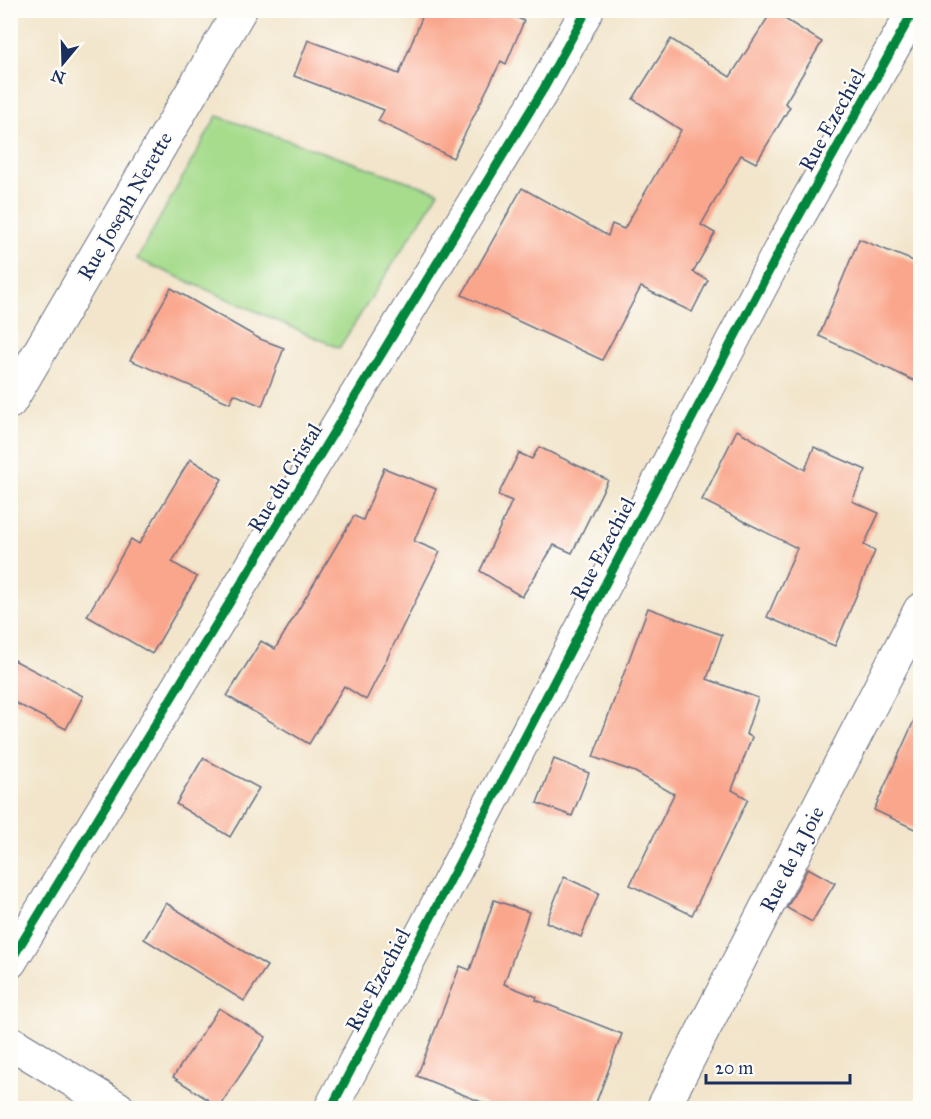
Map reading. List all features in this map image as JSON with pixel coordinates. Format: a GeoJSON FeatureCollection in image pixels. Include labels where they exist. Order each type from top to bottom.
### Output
{"type":"FeatureCollection","features":[{"type":"Feature","properties":{"kind":"street","name":"Rue Joseph Nerette"},"geometry":{"type":"LineString","coordinates":[[10,402],[240,10]]}},
{"type":"Feature","properties":{"kind":"street","name":"Rue du Cristal"},"geometry":{"type":"LineString","coordinates":[[10,962],[544,88],[587,10]]}},
{"type":"Feature","properties":{"kind":"street","name":"Rue Ezechiel"},"geometry":{"type":"LineString","coordinates":[[331,1108],[781,248],[914,10]]}},
{"type":"Feature","properties":{"kind":"street","name":"Rue de la Joie"},"geometry":{"type":"LineString","coordinates":[[663,1108],[921,610]]}},
{"type":"Feature","properties":{"kind":"street"},"geometry":{"type":"LineString","coordinates":[[10,1042],[118,1108]]}},
{"type":"Feature","properties":{"kind":"green space"},"geometry":{"type":"Polygon","coordinates":[[[217,116],[439,192],[339,348],[137,259],[217,116]]]}},
{"type":"Feature","properties":{"kind":"building"},"geometry":{"type":"Polygon","coordinates":[[[425,10],[500,10],[524,21],[506,64],[501,61],[453,158],[378,121],[384,110],[294,76],[308,40],[399,74],[425,10]]]}},
{"type":"Feature","properties":{"kind":"building"},"geometry":{"type":"Polygon","coordinates":[[[772,11],[822,42],[785,103],[790,107],[756,163],[741,155],[701,225],[715,233],[693,272],[708,280],[692,312],[641,287],[602,360],[462,295],[522,188],[608,236],[612,224],[624,229],[681,130],[633,99],[671,39],[730,77],[772,11]]]}},
{"type":"Feature","properties":{"kind":"building"},"geometry":{"type":"Polygon","coordinates":[[[859,239],[921,264],[921,384],[819,336],[859,239]]]}},
{"type":"Feature","properties":{"kind":"building"},"geometry":{"type":"Polygon","coordinates":[[[171,288],[260,339],[284,348],[262,406],[234,394],[230,403],[130,360],[171,288]]]}},
{"type":"Feature","properties":{"kind":"building"},"geometry":{"type":"Polygon","coordinates":[[[737,430],[805,470],[814,447],[866,470],[852,501],[879,513],[864,545],[875,551],[835,646],[767,617],[797,548],[702,500],[737,430]]]}},
{"type":"Feature","properties":{"kind":"building"},"geometry":{"type":"Polygon","coordinates":[[[539,447],[608,480],[572,553],[554,545],[522,597],[480,571],[512,501],[498,495],[519,453],[532,459],[539,447]]]}},
{"type":"Feature","properties":{"kind":"building"},"geometry":{"type":"Polygon","coordinates":[[[190,459],[222,479],[172,562],[197,577],[152,654],[87,616],[131,539],[139,544],[190,459]]]}},
{"type":"Feature","properties":{"kind":"building"},"geometry":{"type":"Polygon","coordinates":[[[384,468],[436,489],[414,541],[440,552],[366,700],[344,686],[309,744],[227,696],[261,641],[275,649],[354,516],[363,520],[384,468]]]}},
{"type":"Feature","properties":{"kind":"building"},"geometry":{"type":"Polygon","coordinates":[[[648,608],[722,635],[707,679],[758,698],[746,734],[752,737],[732,790],[748,799],[692,915],[630,885],[674,794],[635,772],[593,757],[648,608]]]}},
{"type":"Feature","properties":{"kind":"building"},"geometry":{"type":"Polygon","coordinates":[[[10,658],[83,696],[66,729],[10,700],[10,658]]]}},
{"type":"Feature","properties":{"kind":"building"},"geometry":{"type":"Polygon","coordinates":[[[921,705],[921,832],[874,810],[921,705]]]}},
{"type":"Feature","properties":{"kind":"building"},"geometry":{"type":"Polygon","coordinates":[[[203,758],[259,788],[230,837],[176,804],[203,758]]]}},
{"type":"Feature","properties":{"kind":"building"},"geometry":{"type":"Polygon","coordinates":[[[554,759],[589,773],[572,816],[537,803],[554,759]]]}},
{"type":"Feature","properties":{"kind":"building"},"geometry":{"type":"Polygon","coordinates":[[[808,868],[835,883],[812,922],[787,908],[808,868]]]}},
{"type":"Feature","properties":{"kind":"building"},"geometry":{"type":"Polygon","coordinates":[[[564,877],[599,893],[581,937],[546,922],[564,877]]]}},
{"type":"Feature","properties":{"kind":"building"},"geometry":{"type":"Polygon","coordinates":[[[494,900],[529,912],[504,984],[537,997],[536,1000],[622,1034],[594,1108],[496,1108],[417,1076],[460,966],[470,970],[494,900]]]}},
{"type":"Feature","properties":{"kind":"building"},"geometry":{"type":"Polygon","coordinates":[[[166,903],[267,966],[244,1001],[144,939],[166,903]]]}},
{"type":"Feature","properties":{"kind":"building"},"geometry":{"type":"Polygon","coordinates":[[[219,1008],[266,1037],[219,1107],[173,1077],[219,1008]]]}},
{"type":"Feature","properties":{"kind":"cycle path"},"geometry":{"type":"LineString","coordinates":[[10,962],[544,88],[587,10]]}},
{"type":"Feature","properties":{"kind":"cycle path"},"geometry":{"type":"LineString","coordinates":[[331,1108],[781,248],[914,10]]}}]}
